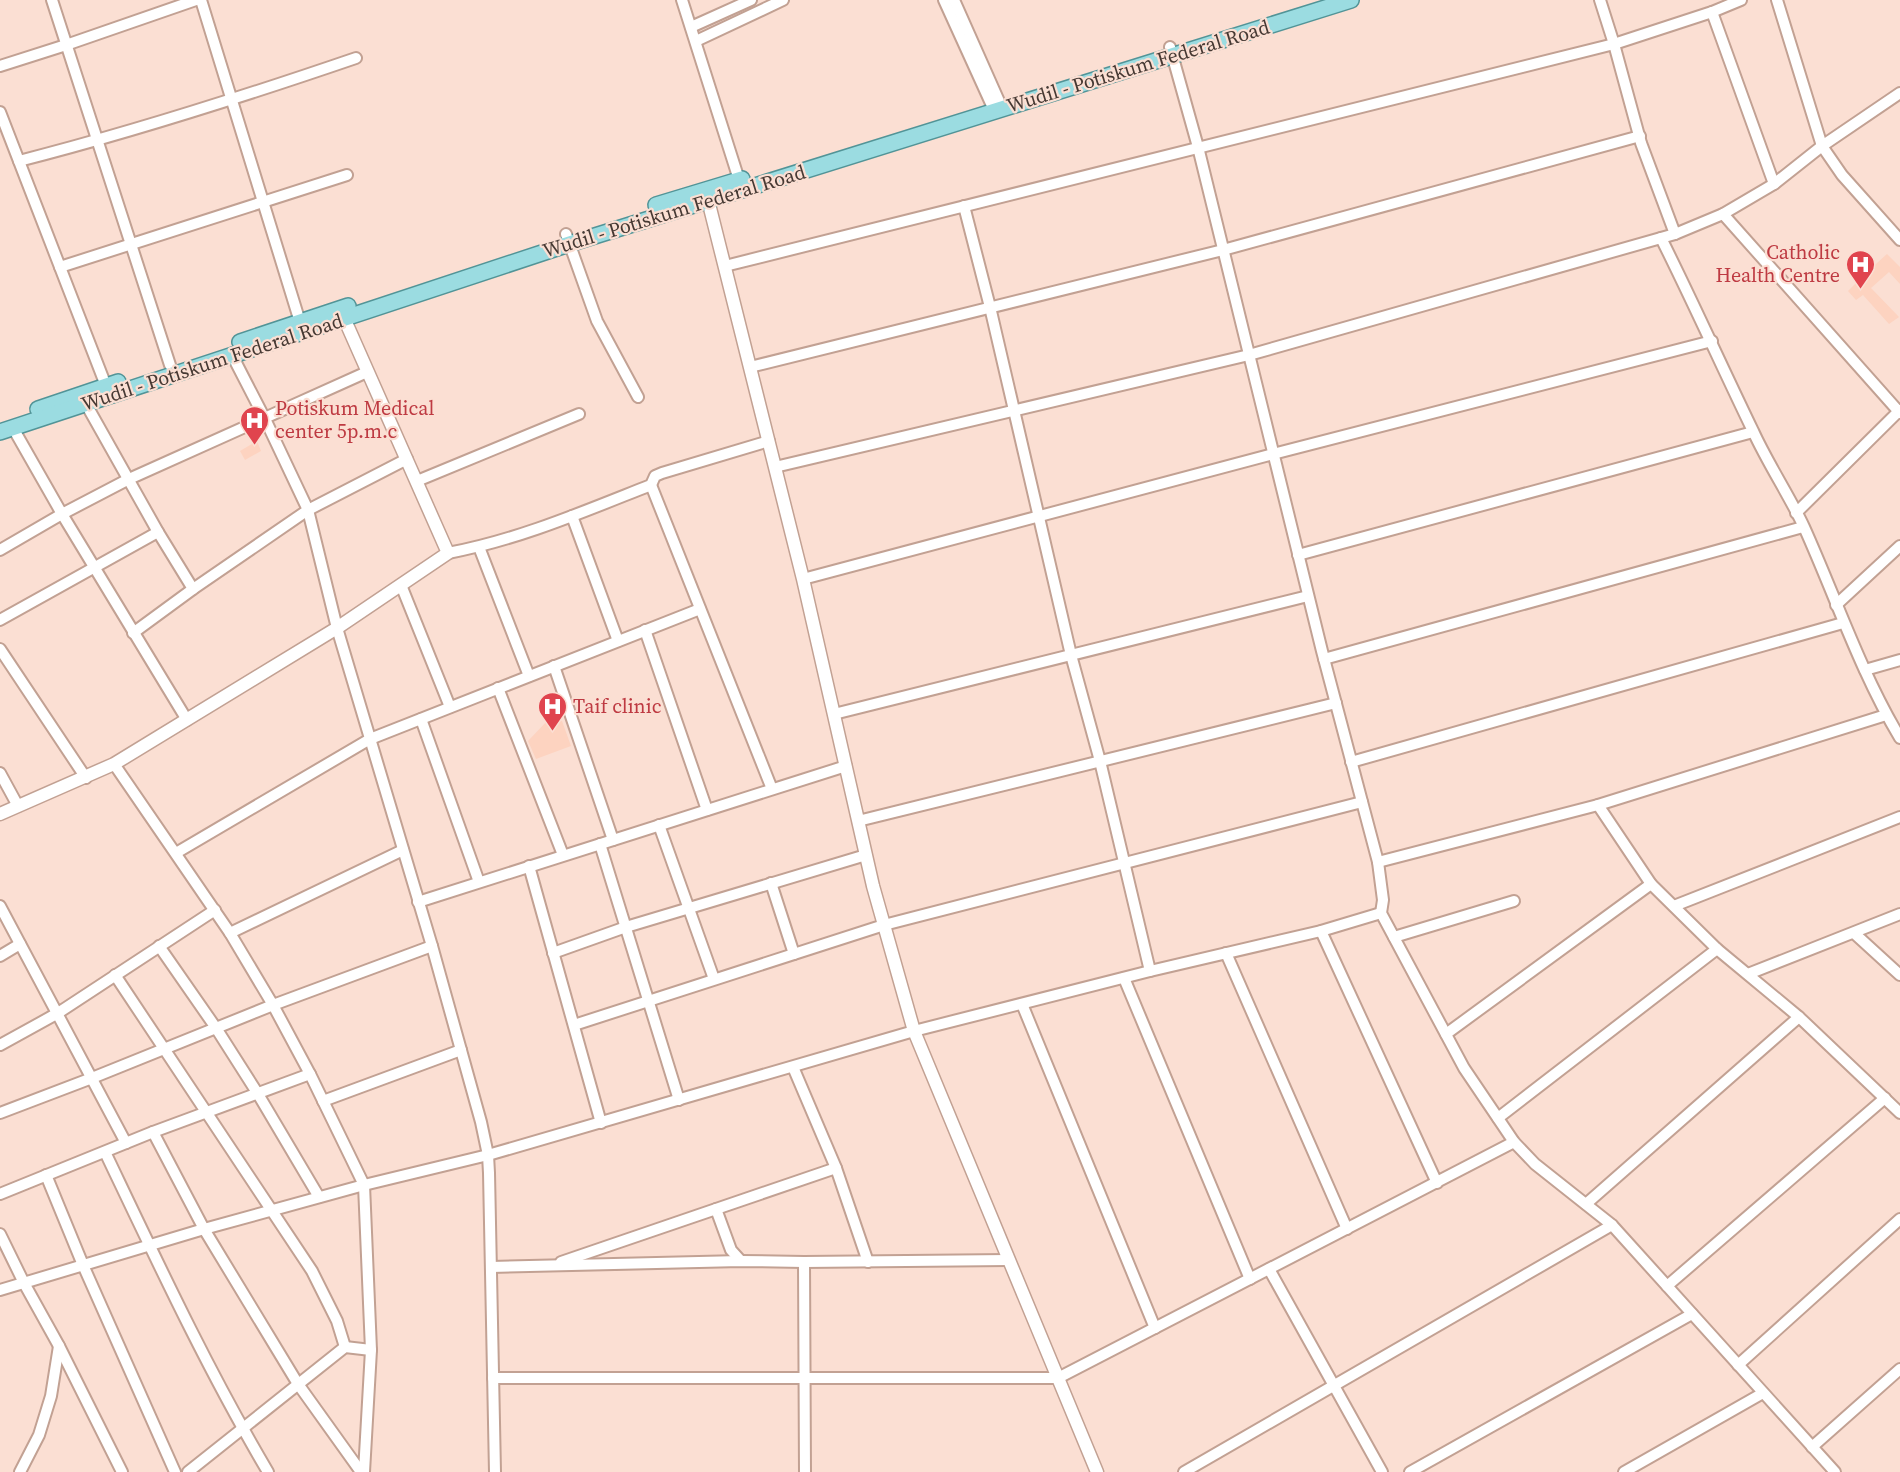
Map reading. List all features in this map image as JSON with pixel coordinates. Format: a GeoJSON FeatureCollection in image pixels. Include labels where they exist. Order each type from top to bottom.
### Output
{"type":"FeatureCollection","features":[{"type":"Feature","properties":{"kind":"main road","name":"Wudil - Potiskum Federal Road"},"geometry":{"type":"LineString","coordinates":[[1172,51],[1318,0]]}},
{"type":"Feature","properties":{"kind":"main road","name":"Wudil - Potiskum Federal Road"},"geometry":{"type":"LineString","coordinates":[[4,427],[86,404],[108,391],[170,365],[300,322],[996,104],[1351,0]]}},
{"type":"Feature","properties":{"kind":"main road","name":"Wudil - Potiskum Federal Road"},"geometry":{"type":"LineString","coordinates":[[4,427],[108,391],[232,355],[344,318],[567,239],[708,200],[741,185]]}},
{"type":"Feature","properties":{"kind":"street"},"geometry":{"type":"LineString","coordinates":[[52,0],[170,365]]}},
{"type":"Feature","properties":{"kind":"street"},"geometry":{"type":"LineString","coordinates":[[0,66],[196,0]]}},
{"type":"Feature","properties":{"kind":"street"},"geometry":{"type":"LineString","coordinates":[[201,0],[300,322]]}},
{"type":"Feature","properties":{"kind":"street"},"geometry":{"type":"LineString","coordinates":[[682,0],[741,185]]}},
{"type":"Feature","properties":{"kind":"street"},"geometry":{"type":"LineString","coordinates":[[691,27],[751,0],[756,13]]}},
{"type":"Feature","properties":{"kind":"street"},"geometry":{"type":"LineString","coordinates":[[696,41],[783,0]]}},
{"type":"Feature","properties":{"kind":"street"},"geometry":{"type":"LineString","coordinates":[[944,0],[996,104]]}},
{"type":"Feature","properties":{"kind":"street"},"geometry":{"type":"LineString","coordinates":[[954,0],[996,104]]}},
{"type":"Feature","properties":{"kind":"street"},"geometry":{"type":"LineString","coordinates":[[1600,0],[1640,136],[1675,234]]}},
{"type":"Feature","properties":{"kind":"street"},"geometry":{"type":"LineString","coordinates":[[725,266],[1614,44],[1712,12],[1741,0]]}},
{"type":"Feature","properties":{"kind":"street"},"geometry":{"type":"LineString","coordinates":[[1777,0],[1822,146],[1842,175],[1900,240]]}},
{"type":"Feature","properties":{"kind":"street"},"geometry":{"type":"LineString","coordinates":[[1712,12],[1774,184]]}},
{"type":"Feature","properties":{"kind":"street"},"geometry":{"type":"LineString","coordinates":[[1172,51],[1324,659],[1378,862],[1383,900],[1382,913],[1464,1068],[1514,1142],[1535,1164],[1612,1225],[1834,1472]]}},
{"type":"Feature","properties":{"kind":"street"},"geometry":{"type":"LineString","coordinates":[[19,161],[97,141],[232,100],[356,58]]}},
{"type":"Feature","properties":{"kind":"street"},"geometry":{"type":"LineString","coordinates":[[775,467],[1249,355],[1675,234],[1722,214],[1774,184],[1822,146],[1900,93]]}},
{"type":"Feature","properties":{"kind":"street"},"geometry":{"type":"LineString","coordinates":[[0,112],[108,391]]}},
{"type":"Feature","properties":{"kind":"street"},"geometry":{"type":"LineString","coordinates":[[750,367],[1223,250],[1640,136]]}},
{"type":"Feature","properties":{"kind":"street"},"geometry":{"type":"LineString","coordinates":[[60,267],[347,175]]}},
{"type":"Feature","properties":{"kind":"street"},"geometry":{"type":"LineString","coordinates":[[708,200],[803,579],[866,855],[914,1031],[1097,1472]]}},
{"type":"Feature","properties":{"kind":"street"},"geometry":{"type":"LineString","coordinates":[[964,206],[990,307],[1071,655],[1100,761],[1150,971]]}},
{"type":"Feature","properties":{"kind":"street"},"geometry":{"type":"LineString","coordinates":[[1722,214],[1900,412],[1796,513]]}},
{"type":"Feature","properties":{"kind":"street"},"geometry":{"type":"LineString","coordinates":[[1661,238],[1712,341],[1753,432],[1803,526],[1886,715],[1900,738]]}},
{"type":"Feature","properties":{"kind":"street"},"geometry":{"type":"LineString","coordinates":[[567,239],[597,321],[638,397]]}},
{"type":"Feature","properties":{"kind":"street"},"geometry":{"type":"LineString","coordinates":[[344,318],[448,553]]}},
{"type":"Feature","properties":{"kind":"street"},"geometry":{"type":"LineString","coordinates":[[803,579],[1273,454],[1712,341]]}},
{"type":"Feature","properties":{"kind":"street"},"geometry":{"type":"LineString","coordinates":[[232,355],[308,510],[337,628],[432,946],[488,1155],[495,1472]]}},
{"type":"Feature","properties":{"kind":"street"},"geometry":{"type":"LineString","coordinates":[[0,550],[129,479],[367,372]]}},
{"type":"Feature","properties":{"kind":"street"},"geometry":{"type":"LineString","coordinates":[[86,404],[193,589]]}},
{"type":"Feature","properties":{"kind":"street"},"geometry":{"type":"LineString","coordinates":[[417,481],[579,414]]}},
{"type":"Feature","properties":{"kind":"street"},"geometry":{"type":"LineString","coordinates":[[4,427],[62,514],[187,720]]}},
{"type":"Feature","properties":{"kind":"street"},"geometry":{"type":"LineString","coordinates":[[1298,555],[1753,432]]}},
{"type":"Feature","properties":{"kind":"street"},"geometry":{"type":"LineString","coordinates":[[0,814],[114,764],[337,628],[448,553],[479,547],[572,516],[651,485],[655,476],[662,473],[769,441]]}},
{"type":"Feature","properties":{"kind":"street"},"geometry":{"type":"LineString","coordinates":[[133,633],[308,510],[408,459]]}},
{"type":"Feature","properties":{"kind":"street"},"geometry":{"type":"LineString","coordinates":[[651,485],[772,789]]}},
{"type":"Feature","properties":{"kind":"street"},"geometry":{"type":"LineString","coordinates":[[572,516],[618,641]]}},
{"type":"Feature","properties":{"kind":"street"},"geometry":{"type":"LineString","coordinates":[[1324,659],[1803,526]]}},
{"type":"Feature","properties":{"kind":"street"},"geometry":{"type":"LineString","coordinates":[[0,620],[158,532]]}},
{"type":"Feature","properties":{"kind":"street"},"geometry":{"type":"LineString","coordinates":[[1836,604],[1900,546]]}},
{"type":"Feature","properties":{"kind":"street"},"geometry":{"type":"LineString","coordinates":[[479,547],[529,676]]}},
{"type":"Feature","properties":{"kind":"street"},"geometry":{"type":"LineString","coordinates":[[401,585],[450,707]]}},
{"type":"Feature","properties":{"kind":"street"},"geometry":{"type":"LineString","coordinates":[[834,714],[1308,596]]}},
{"type":"Feature","properties":{"kind":"street"},"geometry":{"type":"LineString","coordinates":[[176,853],[370,739],[700,609]]}},
{"type":"Feature","properties":{"kind":"street"},"geometry":{"type":"LineString","coordinates":[[1351,762],[1844,623]]}},
{"type":"Feature","properties":{"kind":"street"},"geometry":{"type":"LineString","coordinates":[[645,630],[707,810]]}},
{"type":"Feature","properties":{"kind":"street"},"geometry":{"type":"LineString","coordinates":[[0,649],[86,778]]}},
{"type":"Feature","properties":{"kind":"street"},"geometry":{"type":"LineString","coordinates":[[1866,670],[1900,660]]}},
{"type":"Feature","properties":{"kind":"street"},"geometry":{"type":"LineString","coordinates":[[554,666],[613,840]]}},
{"type":"Feature","properties":{"kind":"street"},"geometry":{"type":"LineString","coordinates":[[498,688],[563,855]]}},
{"type":"Feature","properties":{"kind":"street"},"geometry":{"type":"LineString","coordinates":[[858,821],[1336,703]]}},
{"type":"Feature","properties":{"kind":"street"},"geometry":{"type":"LineString","coordinates":[[1378,862],[1598,805],[1886,715]]}},
{"type":"Feature","properties":{"kind":"street"},"geometry":{"type":"LineString","coordinates":[[421,719],[479,882]]}},
{"type":"Feature","properties":{"kind":"street"},"geometry":{"type":"LineString","coordinates":[[114,764],[215,910],[273,1005],[310,1074],[364,1185],[370,1350],[363,1472]]}},
{"type":"Feature","properties":{"kind":"street"},"geometry":{"type":"LineString","coordinates":[[418,902],[846,765]]}},
{"type":"Feature","properties":{"kind":"street"},"geometry":{"type":"LineString","coordinates":[[0,773],[18,806]]}},
{"type":"Feature","properties":{"kind":"street"},"geometry":{"type":"LineString","coordinates":[[574,1025],[884,925],[1362,802]]}},
{"type":"Feature","properties":{"kind":"street"},"geometry":{"type":"LineString","coordinates":[[1598,805],[1651,884],[1717,949],[1799,1017],[1900,1113]]}},
{"type":"Feature","properties":{"kind":"street"},"geometry":{"type":"LineString","coordinates":[[1674,906],[1900,817]]}},
{"type":"Feature","properties":{"kind":"street"},"geometry":{"type":"LineString","coordinates":[[659,825],[714,979]]}},
{"type":"Feature","properties":{"kind":"street"},"geometry":{"type":"LineString","coordinates":[[600,844],[679,1100]]}},
{"type":"Feature","properties":{"kind":"street"},"geometry":{"type":"LineString","coordinates":[[230,933],[403,850]]}},
{"type":"Feature","properties":{"kind":"street"},"geometry":{"type":"LineString","coordinates":[[553,953],[626,927],[866,855]]}},
{"type":"Feature","properties":{"kind":"street"},"geometry":{"type":"LineString","coordinates":[[529,866],[601,1123]]}},
{"type":"Feature","properties":{"kind":"street"},"geometry":{"type":"LineString","coordinates":[[771,884],[794,954]]}},
{"type":"Feature","properties":{"kind":"street"},"geometry":{"type":"LineString","coordinates":[[1446,1034],[1651,884]]}},
{"type":"Feature","properties":{"kind":"street"},"geometry":{"type":"LineString","coordinates":[[1394,937],[1514,901]]}},
{"type":"Feature","properties":{"kind":"street"},"geometry":{"type":"LineString","coordinates":[[0,906],[126,1143]]}},
{"type":"Feature","properties":{"kind":"street"},"geometry":{"type":"LineString","coordinates":[[0,1045],[58,1013],[215,910]]}},
{"type":"Feature","properties":{"kind":"street"},"geometry":{"type":"LineString","coordinates":[[0,1290],[319,1197],[488,1155],[601,1123],[914,1031],[1150,971],[1321,931],[1382,913]]}},
{"type":"Feature","properties":{"kind":"street"},"geometry":{"type":"LineString","coordinates":[[1748,974],[1900,914]]}},
{"type":"Feature","properties":{"kind":"street"},"geometry":{"type":"LineString","coordinates":[[1321,931],[1437,1183]]}},
{"type":"Feature","properties":{"kind":"street"},"geometry":{"type":"LineString","coordinates":[[1854,933],[1900,975]]}},
{"type":"Feature","properties":{"kind":"street"},"geometry":{"type":"LineString","coordinates":[[0,956],[20,944]]}},
{"type":"Feature","properties":{"kind":"street"},"geometry":{"type":"LineString","coordinates":[[159,946],[216,1028],[319,1197]]}},
{"type":"Feature","properties":{"kind":"street"},"geometry":{"type":"LineString","coordinates":[[0,1113],[273,1005],[432,946]]}},
{"type":"Feature","properties":{"kind":"street"},"geometry":{"type":"LineString","coordinates":[[1498,1118],[1717,949]]}},
{"type":"Feature","properties":{"kind":"street"},"geometry":{"type":"LineString","coordinates":[[1226,953],[1347,1229]]}},
{"type":"Feature","properties":{"kind":"street"},"geometry":{"type":"LineString","coordinates":[[115,975],[317,1281],[337,1321],[345,1347]]}},
{"type":"Feature","properties":{"kind":"street"},"geometry":{"type":"LineString","coordinates":[[1124,978],[1250,1279]]}},
{"type":"Feature","properties":{"kind":"street"},"geometry":{"type":"LineString","coordinates":[[1022,1004],[1155,1328]]}},
{"type":"Feature","properties":{"kind":"street"},"geometry":{"type":"LineString","coordinates":[[1586,1204],[1799,1017]]}},
{"type":"Feature","properties":{"kind":"street"},"geometry":{"type":"LineString","coordinates":[[323,1101],[461,1050]]}},
{"type":"Feature","properties":{"kind":"street"},"geometry":{"type":"LineString","coordinates":[[793,1067],[836,1168],[868,1262]]}},
{"type":"Feature","properties":{"kind":"street"},"geometry":{"type":"LineString","coordinates":[[0,1194],[153,1132],[310,1074]]}},
{"type":"Feature","properties":{"kind":"street"},"geometry":{"type":"LineString","coordinates":[[1667,1286],[1885,1098]]}},
{"type":"Feature","properties":{"kind":"street"},"geometry":{"type":"LineString","coordinates":[[153,1132],[204,1229],[297,1384],[363,1472]]}},
{"type":"Feature","properties":{"kind":"street"},"geometry":{"type":"LineString","coordinates":[[493,1378],[1058,1378],[1514,1142]]}},
{"type":"Feature","properties":{"kind":"street"},"geometry":{"type":"LineString","coordinates":[[105,1152],[149,1245],[242,1428],[268,1472]]}},
{"type":"Feature","properties":{"kind":"street"},"geometry":{"type":"LineString","coordinates":[[549,1266],[836,1168]]}},
{"type":"Feature","properties":{"kind":"street"},"geometry":{"type":"LineString","coordinates":[[46,1175],[82,1265],[175,1472]]}},
{"type":"Feature","properties":{"kind":"street"},"geometry":{"type":"LineString","coordinates":[[716,1209],[731,1250],[741,1261]]}},
{"type":"Feature","properties":{"kind":"street"},"geometry":{"type":"LineString","coordinates":[[1738,1365],[1900,1219]]}},
{"type":"Feature","properties":{"kind":"street"},"geometry":{"type":"LineString","coordinates":[[1184,1472],[1612,1225]]}},
{"type":"Feature","properties":{"kind":"street"},"geometry":{"type":"LineString","coordinates":[[0,1234],[122,1472]]}},
{"type":"Feature","properties":{"kind":"street"},"geometry":{"type":"LineString","coordinates":[[491,1267],[741,1261],[1009,1260]]}},
{"type":"Feature","properties":{"kind":"street"},"geometry":{"type":"LineString","coordinates":[[804,1262],[805,1472]]}},
{"type":"Feature","properties":{"kind":"street"},"geometry":{"type":"LineString","coordinates":[[1269,1269],[1382,1472]]}},
{"type":"Feature","properties":{"kind":"street"},"geometry":{"type":"LineString","coordinates":[[1410,1472],[1692,1314]]}},
{"type":"Feature","properties":{"kind":"street"},"geometry":{"type":"LineString","coordinates":[[20,1472],[39,1435],[51,1396],[59,1346]]}},
{"type":"Feature","properties":{"kind":"street"},"geometry":{"type":"LineString","coordinates":[[188,1472],[345,1347],[370,1350]]}},
{"type":"Feature","properties":{"kind":"street"},"geometry":{"type":"LineString","coordinates":[[1812,1447],[1900,1369]]}},
{"type":"Feature","properties":{"kind":"street"},"geometry":{"type":"LineString","coordinates":[[1624,1472],[1763,1393]]}},
{"type":"Feature","properties":{"kind":"shaded area","name":"Catholic Health Centre"},"geometry":{"type":"Polygon","coordinates":[[[1887,254],[1900,267],[1900,284],[1889,272],[1871,288],[1899,317],[1889,324],[1863,295],[1856,300],[1848,291],[1858,281],[1855,278],[1863,270],[1866,273],[1887,254]]]}},
{"type":"Feature","properties":{"kind":"shaded area","name":"Potiskum Medical center 5p.m.c"},"geometry":{"type":"Polygon","coordinates":[[[257,441],[261,451],[245,460],[240,451],[257,441]]]}},
{"type":"Feature","properties":{"kind":"shaded area","name":"Taif clinic"},"geometry":{"type":"Polygon","coordinates":[[[549,719],[562,721],[571,746],[536,759],[528,741],[549,719]]]}},
{"type":"Feature","properties":{"kind":"place","name":"Catholic Health Centre"},"geometry":{"type":"Point","coordinates":[1861,290]}},
{"type":"Feature","properties":{"kind":"place","name":"Potiskum Medical center 5p.m.c"},"geometry":{"type":"Point","coordinates":[254,446]}},
{"type":"Feature","properties":{"kind":"place","name":"Taif clinic"},"geometry":{"type":"Point","coordinates":[552,732]}}]}
